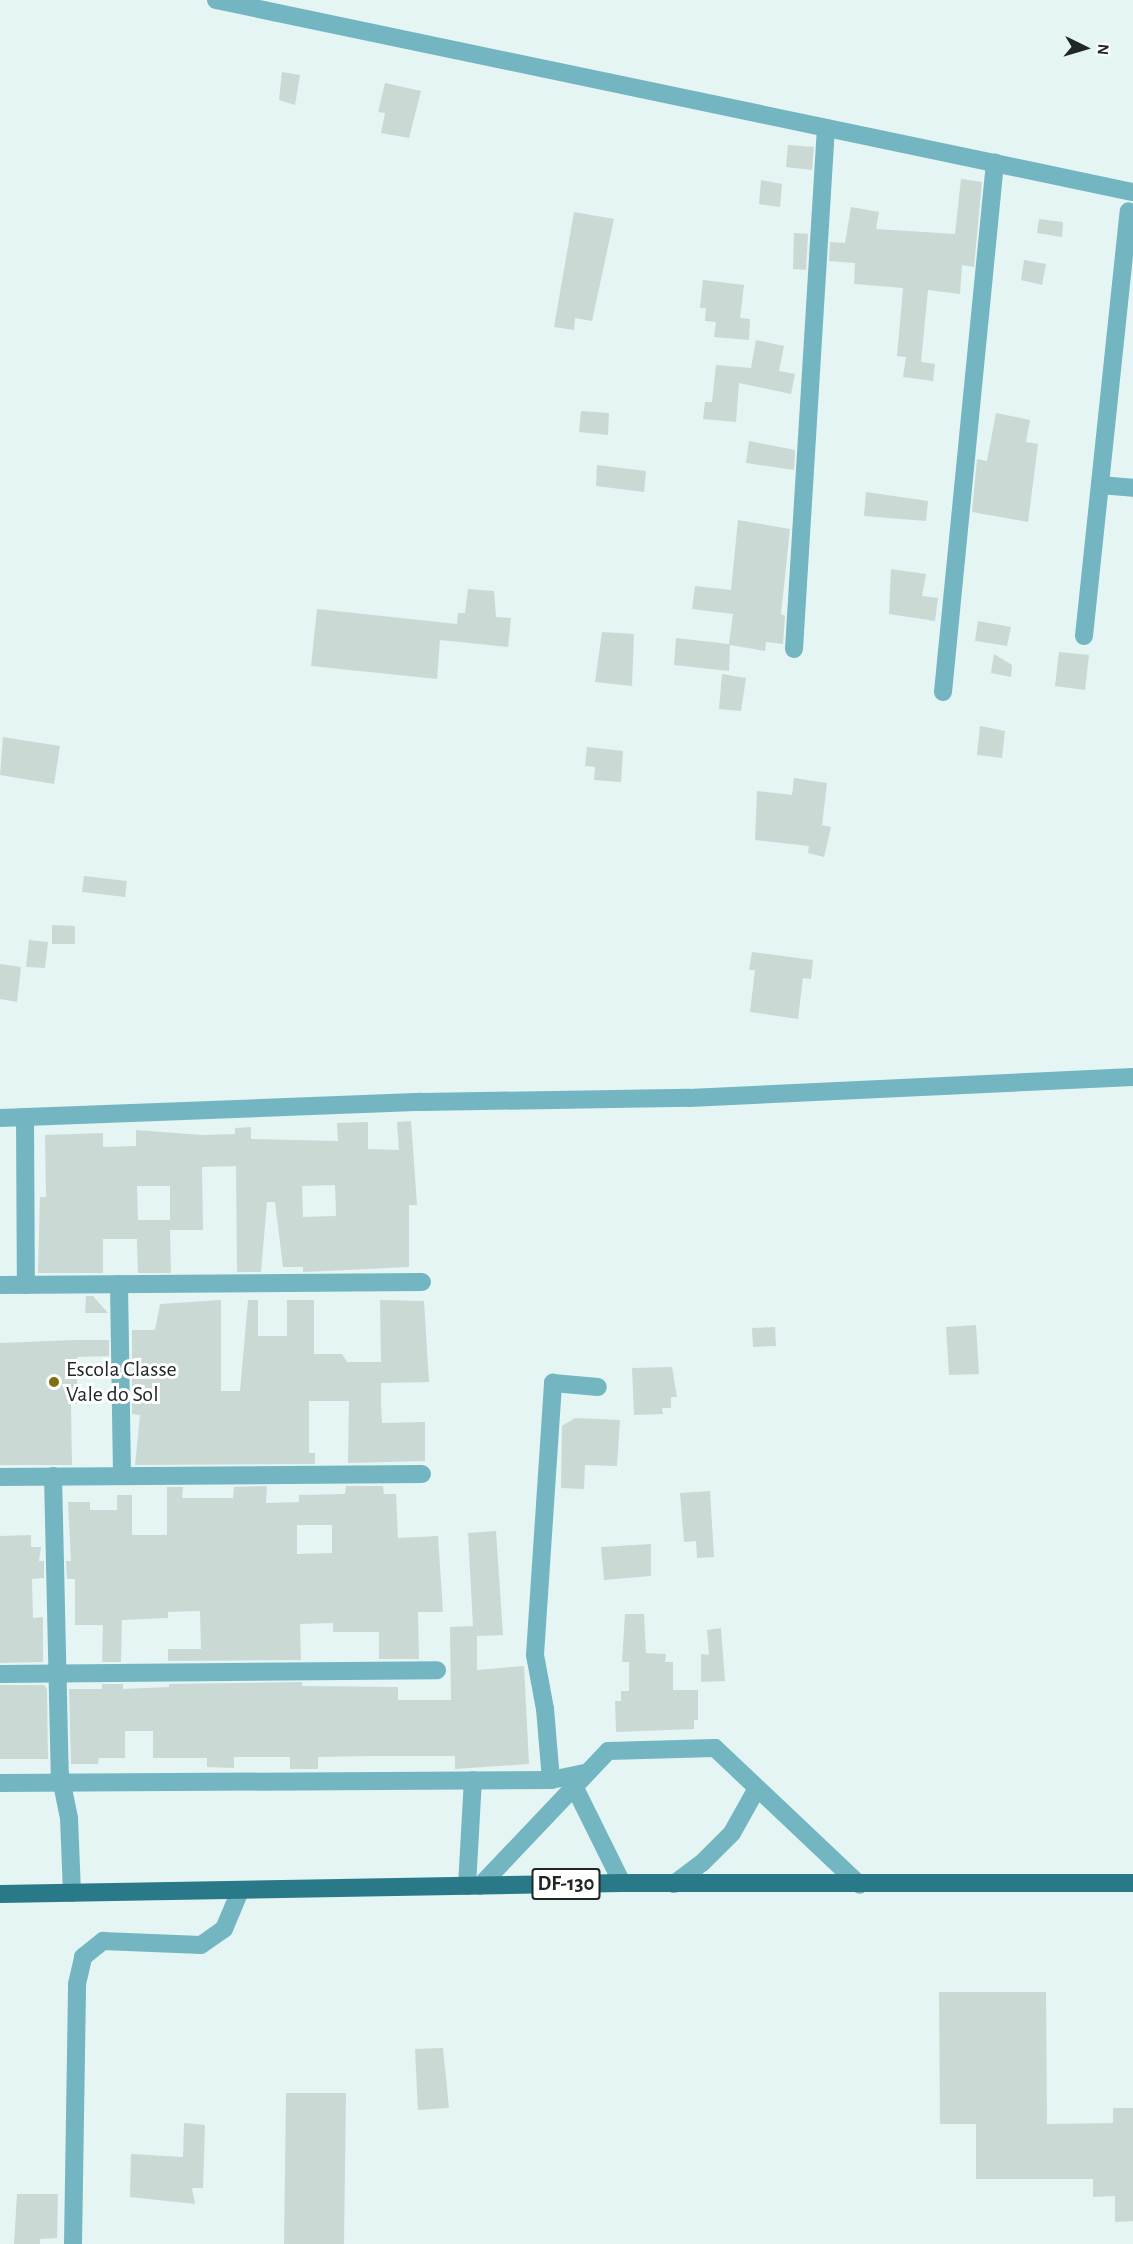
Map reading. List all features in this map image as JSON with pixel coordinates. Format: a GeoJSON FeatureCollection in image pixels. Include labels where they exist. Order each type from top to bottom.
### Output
{"type":"FeatureCollection","features":[{"type":"Feature","properties":{"kind":"main road","name":"DF-130"},"geometry":{"type":"LineString","coordinates":[[0,1894],[622,1883],[1133,1884]]}},
{"type":"Feature","properties":{"kind":"street"},"geometry":{"type":"LineString","coordinates":[[216,0],[1133,192]]}},
{"type":"Feature","properties":{"kind":"street"},"geometry":{"type":"LineString","coordinates":[[794,649],[826,128]]}},
{"type":"Feature","properties":{"kind":"street"},"geometry":{"type":"LineString","coordinates":[[943,692],[995,163]]}},
{"type":"Feature","properties":{"kind":"street"},"geometry":{"type":"LineString","coordinates":[[1084,636],[1129,211]]}},
{"type":"Feature","properties":{"kind":"street"},"geometry":{"type":"LineString","coordinates":[[1100,485],[1133,488]]}},
{"type":"Feature","properties":{"kind":"street"},"geometry":{"type":"LineString","coordinates":[[0,1119],[422,1102],[689,1098],[1133,1077]]}},
{"type":"Feature","properties":{"kind":"street"},"geometry":{"type":"LineString","coordinates":[[25,1117],[26,1285]]}},
{"type":"Feature","properties":{"kind":"street"},"geometry":{"type":"LineString","coordinates":[[0,1285],[422,1282]]}},
{"type":"Feature","properties":{"kind":"street"},"geometry":{"type":"LineString","coordinates":[[119,1284],[122,1474]]}},
{"type":"Feature","properties":{"kind":"street"},"geometry":{"type":"LineString","coordinates":[[551,1780],[545,1709],[536,1655],[553,1383],[598,1387]]}},
{"type":"Feature","properties":{"kind":"street"},"geometry":{"type":"LineString","coordinates":[[0,1477],[122,1474],[422,1474]]}},
{"type":"Feature","properties":{"kind":"street"},"geometry":{"type":"LineString","coordinates":[[53,1476],[57,1673],[63,1783],[72,1851],[72,1893]]}},
{"type":"Feature","properties":{"kind":"street"},"geometry":{"type":"LineString","coordinates":[[0,1674],[436,1670]]}},
{"type":"Feature","properties":{"kind":"street"},"geometry":{"type":"LineString","coordinates":[[474,1886],[608,1751],[715,1748],[756,1790],[860,1885]]}},
{"type":"Feature","properties":{"kind":"street"},"geometry":{"type":"LineString","coordinates":[[0,1784],[579,1779]]}},
{"type":"Feature","properties":{"kind":"street"},"geometry":{"type":"LineString","coordinates":[[579,1779],[622,1883]]}},
{"type":"Feature","properties":{"kind":"street"},"geometry":{"type":"LineString","coordinates":[[473,1780],[474,1886]]}},
{"type":"Feature","properties":{"kind":"street"},"geometry":{"type":"LineString","coordinates":[[674,1884],[702,1863],[732,1833],[756,1790]]}},
{"type":"Feature","properties":{"kind":"street"},"geometry":{"type":"LineString","coordinates":[[73,2244],[76,1984],[83,1956],[103,1941],[201,1945],[224,1929],[240,1891]]}},
{"type":"Feature","properties":{"kind":"building"},"geometry":{"type":"Polygon","coordinates":[[[282,72],[300,75],[295,105],[279,100],[282,72]]]}},
{"type":"Feature","properties":{"kind":"building"},"geometry":{"type":"Polygon","coordinates":[[[385,83],[421,91],[409,138],[381,133],[385,113],[378,112],[385,83]]]}},
{"type":"Feature","properties":{"kind":"building"},"geometry":{"type":"Polygon","coordinates":[[[788,145],[814,147],[812,170],[786,167],[788,145]]]}},
{"type":"Feature","properties":{"kind":"building"},"geometry":{"type":"Polygon","coordinates":[[[961,179],[982,182],[974,267],[962,265],[960,294],[928,290],[921,362],[935,364],[933,381],[903,377],[906,357],[897,356],[903,288],[854,284],[855,263],[829,261],[830,242],[845,243],[851,207],[879,212],[876,229],[955,234],[961,179]]]}},
{"type":"Feature","properties":{"kind":"building"},"geometry":{"type":"Polygon","coordinates":[[[761,180],[782,184],[780,207],[759,204],[761,180]]]}},
{"type":"Feature","properties":{"kind":"building"},"geometry":{"type":"Polygon","coordinates":[[[574,212],[614,219],[592,321],[575,318],[574,330],[554,327],[574,212]]]}},
{"type":"Feature","properties":{"kind":"building"},"geometry":{"type":"Polygon","coordinates":[[[1039,219],[1063,222],[1062,237],[1037,233],[1039,219]]]}},
{"type":"Feature","properties":{"kind":"building"},"geometry":{"type":"Polygon","coordinates":[[[794,233],[808,234],[806,270],[793,269],[794,233]]]}},
{"type":"Feature","properties":{"kind":"building"},"geometry":{"type":"Polygon","coordinates":[[[1024,260],[1046,264],[1042,285],[1021,280],[1024,260]]]}},
{"type":"Feature","properties":{"kind":"building"},"geometry":{"type":"Polygon","coordinates":[[[703,280],[744,285],[740,318],[750,319],[749,340],[714,337],[716,322],[705,321],[706,308],[700,308],[703,280]]]}},
{"type":"Feature","properties":{"kind":"building"},"geometry":{"type":"Polygon","coordinates":[[[756,340],[784,346],[779,371],[795,374],[791,394],[739,383],[736,422],[703,419],[705,402],[712,402],[716,365],[751,368],[756,340]]]}},
{"type":"Feature","properties":{"kind":"building"},"geometry":{"type":"Polygon","coordinates":[[[581,411],[609,413],[608,435],[579,432],[581,411]]]}},
{"type":"Feature","properties":{"kind":"building"},"geometry":{"type":"Polygon","coordinates":[[[996,413],[1030,420],[1026,442],[1038,444],[1028,522],[972,512],[977,459],[987,461],[996,413]]]}},
{"type":"Feature","properties":{"kind":"building"},"geometry":{"type":"Polygon","coordinates":[[[749,441],[795,450],[794,470],[746,463],[749,441]]]}},
{"type":"Feature","properties":{"kind":"building"},"geometry":{"type":"Polygon","coordinates":[[[597,465],[646,471],[644,492],[596,486],[597,465]]]}},
{"type":"Feature","properties":{"kind":"building"},"geometry":{"type":"Polygon","coordinates":[[[866,492],[928,501],[926,521],[864,516],[866,492]]]}},
{"type":"Feature","properties":{"kind":"building"},"geometry":{"type":"Polygon","coordinates":[[[738,520],[790,529],[781,614],[785,616],[783,644],[766,642],[765,651],[730,645],[729,671],[674,665],[676,638],[729,644],[733,614],[692,609],[695,586],[731,590],[738,520]]]}},
{"type":"Feature","properties":{"kind":"building"},"geometry":{"type":"Polygon","coordinates":[[[891,569],[926,574],[922,596],[938,598],[935,621],[889,614],[891,569]]]}},
{"type":"Feature","properties":{"kind":"building"},"geometry":{"type":"Polygon","coordinates":[[[468,589],[494,591],[496,617],[511,618],[508,647],[440,640],[437,679],[311,666],[317,609],[457,624],[458,613],[465,613],[468,589]]]}},
{"type":"Feature","properties":{"kind":"building"},"geometry":{"type":"Polygon","coordinates":[[[978,621],[1011,627],[1007,646],[975,641],[978,621]]]}},
{"type":"Feature","properties":{"kind":"building"},"geometry":{"type":"Polygon","coordinates":[[[602,632],[634,634],[632,686],[595,682],[602,632]]]}},
{"type":"Feature","properties":{"kind":"building"},"geometry":{"type":"Polygon","coordinates":[[[1059,652],[1089,655],[1085,690],[1055,686],[1059,652]]]}},
{"type":"Feature","properties":{"kind":"building"},"geometry":{"type":"Polygon","coordinates":[[[994,654],[1012,665],[1011,677],[991,673],[994,654]]]}},
{"type":"Feature","properties":{"kind":"building"},"geometry":{"type":"Polygon","coordinates":[[[722,674],[746,678],[741,711],[719,709],[722,674]]]}},
{"type":"Feature","properties":{"kind":"building"},"geometry":{"type":"Polygon","coordinates":[[[980,726],[1005,731],[1002,758],[977,755],[980,726]]]}},
{"type":"Feature","properties":{"kind":"building"},"geometry":{"type":"Polygon","coordinates":[[[3,737],[60,746],[54,784],[0,775],[3,737]]]}},
{"type":"Feature","properties":{"kind":"building"},"geometry":{"type":"Polygon","coordinates":[[[587,747],[623,751],[621,782],[594,780],[595,767],[585,766],[587,747]]]}},
{"type":"Feature","properties":{"kind":"building"},"geometry":{"type":"Polygon","coordinates":[[[794,778],[827,783],[822,825],[831,827],[824,857],[808,853],[809,846],[755,840],[757,791],[792,795],[794,778]]]}},
{"type":"Feature","properties":{"kind":"building"},"geometry":{"type":"Polygon","coordinates":[[[84,876],[127,881],[125,897],[82,892],[84,876]]]}},
{"type":"Feature","properties":{"kind":"building"},"geometry":{"type":"Polygon","coordinates":[[[52,925],[75,926],[75,944],[52,944],[52,925]]]}},
{"type":"Feature","properties":{"kind":"building"},"geometry":{"type":"Polygon","coordinates":[[[29,940],[48,942],[45,968],[26,967],[29,940]]]}},
{"type":"Feature","properties":{"kind":"building"},"geometry":{"type":"Polygon","coordinates":[[[752,952],[813,960],[811,979],[803,978],[798,1019],[750,1012],[755,970],[749,970],[752,952]]]}},
{"type":"Feature","properties":{"kind":"building"},"geometry":{"type":"Polygon","coordinates":[[[0,964],[21,967],[17,1002],[0,999],[0,964]]]}},
{"type":"Feature","properties":{"kind":"building"},"geometry":{"type":"Polygon","coordinates":[[[411,1121],[417,1205],[409,1205],[409,1267],[303,1272],[303,1267],[283,1267],[275,1202],[267,1202],[261,1272],[237,1272],[236,1166],[202,1167],[203,1230],[170,1230],[171,1273],[138,1273],[137,1239],[103,1239],[103,1273],[38,1273],[40,1197],[46,1197],[45,1135],[103,1133],[103,1147],[136,1146],[136,1130],[202,1135],[235,1134],[235,1128],[251,1127],[251,1139],[338,1141],[337,1123],[368,1122],[368,1149],[399,1150],[397,1122],[411,1121]],[[335,1185],[302,1186],[303,1217],[336,1216],[335,1185]],[[137,1186],[138,1220],[170,1220],[170,1186],[137,1186]]]}},
{"type":"Feature","properties":{"kind":"building"},"geometry":{"type":"Polygon","coordinates":[[[86,1296],[93,1296],[108,1313],[85,1313],[86,1296]]]}},
{"type":"Feature","properties":{"kind":"building"},"geometry":{"type":"Polygon","coordinates":[[[221,1300],[221,1391],[240,1391],[248,1300],[258,1300],[258,1336],[287,1336],[287,1300],[314,1300],[314,1354],[342,1354],[347,1362],[381,1362],[380,1300],[424,1301],[429,1382],[381,1383],[381,1404],[382,1423],[425,1422],[425,1461],[348,1463],[349,1401],[309,1401],[309,1453],[315,1453],[315,1464],[135,1465],[140,1415],[132,1414],[132,1330],[155,1330],[160,1304],[221,1300]]]}},
{"type":"Feature","properties":{"kind":"building"},"geometry":{"type":"Polygon","coordinates":[[[976,1325],[979,1374],[949,1375],[946,1327],[976,1325]]]}},
{"type":"Feature","properties":{"kind":"building"},"geometry":{"type":"Polygon","coordinates":[[[775,1327],[776,1346],[753,1347],[752,1328],[775,1327]]]}},
{"type":"Feature","properties":{"kind":"building"},"geometry":{"type":"Polygon","coordinates":[[[109,1340],[109,1356],[77,1357],[77,1404],[71,1404],[72,1465],[0,1465],[0,1343],[109,1340]]]}},
{"type":"Feature","properties":{"kind":"building"},"geometry":{"type":"Polygon","coordinates":[[[672,1367],[677,1397],[671,1397],[671,1408],[662,1408],[663,1414],[634,1415],[632,1368],[672,1367]]]}},
{"type":"Feature","properties":{"kind":"building"},"geometry":{"type":"Polygon","coordinates":[[[575,1418],[620,1420],[617,1466],[585,1465],[584,1489],[561,1488],[562,1426],[575,1418]]]}},
{"type":"Feature","properties":{"kind":"building"},"geometry":{"type":"Polygon","coordinates":[[[267,1486],[266,1503],[299,1502],[299,1495],[345,1494],[346,1486],[383,1486],[384,1494],[396,1494],[398,1538],[438,1536],[443,1612],[418,1612],[419,1659],[379,1659],[379,1632],[333,1632],[333,1623],[300,1624],[301,1660],[168,1661],[168,1649],[201,1649],[200,1611],[168,1612],[168,1618],[122,1620],[121,1662],[102,1662],[103,1625],[75,1625],[75,1579],[67,1579],[66,1561],[71,1561],[68,1502],[90,1502],[90,1510],[117,1510],[117,1495],[132,1495],[132,1535],[167,1535],[167,1487],[183,1487],[182,1498],[233,1498],[234,1487],[267,1486]],[[297,1525],[297,1554],[332,1553],[332,1525],[297,1525]]]}},
{"type":"Feature","properties":{"kind":"building"},"geometry":{"type":"Polygon","coordinates":[[[710,1491],[714,1557],[697,1558],[696,1541],[684,1542],[680,1493],[710,1491]]]}},
{"type":"Feature","properties":{"kind":"building"},"geometry":{"type":"Polygon","coordinates":[[[496,1531],[503,1635],[477,1636],[477,1670],[524,1666],[529,1764],[455,1769],[455,1756],[318,1757],[318,1769],[290,1769],[290,1757],[234,1757],[234,1768],[207,1767],[207,1758],[153,1758],[153,1731],[125,1731],[125,1758],[99,1758],[98,1764],[71,1764],[69,1689],[102,1689],[102,1684],[123,1684],[123,1689],[169,1687],[169,1684],[302,1682],[302,1686],[398,1687],[398,1700],[451,1700],[450,1627],[473,1626],[468,1533],[496,1531]]]}},
{"type":"Feature","properties":{"kind":"building"},"geometry":{"type":"Polygon","coordinates":[[[31,1535],[31,1547],[41,1547],[39,1561],[44,1561],[44,1578],[32,1579],[33,1618],[43,1617],[43,1662],[0,1663],[0,1536],[31,1535]]]}},
{"type":"Feature","properties":{"kind":"building"},"geometry":{"type":"Polygon","coordinates":[[[651,1544],[651,1576],[604,1580],[601,1547],[651,1544]]]}},
{"type":"Feature","properties":{"kind":"building"},"geometry":{"type":"Polygon","coordinates":[[[625,1614],[644,1614],[646,1653],[666,1654],[665,1662],[673,1662],[673,1690],[698,1690],[698,1720],[694,1720],[694,1729],[616,1732],[615,1701],[621,1701],[621,1691],[629,1691],[629,1662],[622,1662],[625,1614]]]}},
{"type":"Feature","properties":{"kind":"building"},"geometry":{"type":"Polygon","coordinates":[[[721,1628],[725,1681],[701,1682],[701,1654],[709,1655],[707,1630],[721,1628]]]}},
{"type":"Feature","properties":{"kind":"building"},"geometry":{"type":"Polygon","coordinates":[[[0,1685],[44,1685],[47,1689],[48,1759],[0,1759],[0,1685]]]}},
{"type":"Feature","properties":{"kind":"building"},"geometry":{"type":"Polygon","coordinates":[[[939,1992],[1046,1992],[1047,2124],[1113,2123],[1113,2108],[1133,2108],[1133,2221],[1115,2222],[1115,2196],[1093,2197],[1093,2179],[976,2179],[976,2124],[940,2124],[939,1992]]]}},
{"type":"Feature","properties":{"kind":"building"},"geometry":{"type":"Polygon","coordinates":[[[443,2048],[449,2108],[418,2110],[415,2049],[443,2048]]]}},
{"type":"Feature","properties":{"kind":"building"},"geometry":{"type":"Polygon","coordinates":[[[286,2093],[346,2093],[344,2244],[284,2244],[286,2093]]]}},
{"type":"Feature","properties":{"kind":"building"},"geometry":{"type":"Polygon","coordinates":[[[184,2123],[205,2125],[203,2188],[192,2188],[195,2204],[130,2197],[131,2154],[183,2157],[184,2123]]]}},
{"type":"Feature","properties":{"kind":"building"},"geometry":{"type":"Polygon","coordinates":[[[17,2194],[58,2194],[57,2238],[40,2239],[40,2244],[14,2244],[17,2194]]]}},
{"type":"Feature","properties":{"kind":"place","name":"Escola Classe Vale do Sol"},"geometry":{"type":"Point","coordinates":[54,1382]}}]}
